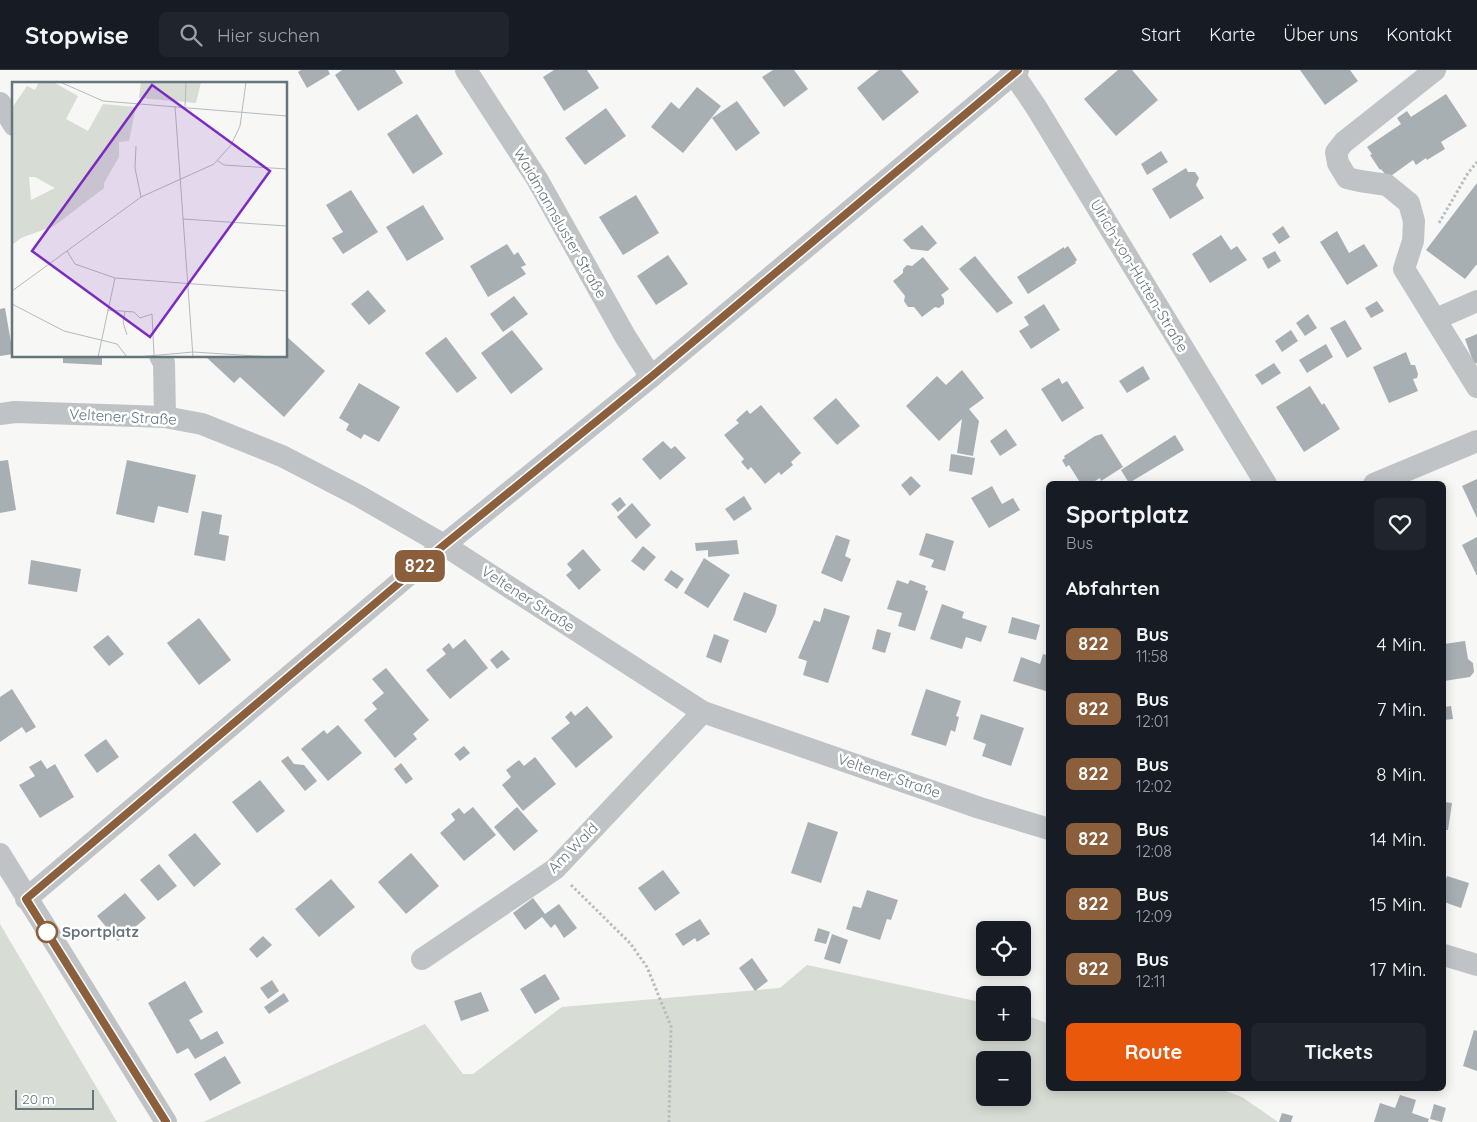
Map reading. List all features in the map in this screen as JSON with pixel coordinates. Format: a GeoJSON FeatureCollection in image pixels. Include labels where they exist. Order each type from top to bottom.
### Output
{"type":"FeatureCollection","features":[{"type":"Feature","properties":{"kind":"street","name":"Waidmannsluster Straße"},"geometry":{"type":"LineString","coordinates":[[466,70],[537,179],[625,336],[651,377]]}},
{"type":"Feature","properties":{"kind":"street"},"geometry":{"type":"LineString","coordinates":[[1435,70],[1344,142],[1336,152],[1338,163],[1347,178],[1387,185],[1409,204],[1414,221],[1413,241],[1404,269],[1477,387]]}},
{"type":"Feature","properties":{"kind":"street"},"geometry":{"type":"LineString","coordinates":[[26,899],[444,545],[651,377],[1014,71]]}},
{"type":"Feature","properties":{"kind":"street","name":"Ulrich-von-Hutten-Straße"},"geometry":{"type":"LineString","coordinates":[[1014,71],[1264,481]]}},
{"type":"Feature","properties":{"kind":"street"},"geometry":{"type":"LineString","coordinates":[[0,103],[12,122]]}},
{"type":"Feature","properties":{"kind":"street"},"geometry":{"type":"LineString","coordinates":[[1436,319],[1477,300]]}},
{"type":"Feature","properties":{"kind":"street"},"geometry":{"type":"LineString","coordinates":[[161,358],[164,362],[166,417]]}},
{"type":"Feature","properties":{"kind":"street","name":"Veltener Straße"},"geometry":{"type":"LineString","coordinates":[[0,414],[16,412],[166,417],[202,424],[282,456],[359,496],[444,545],[703,712],[970,804],[1046,828]]}},
{"type":"Feature","properties":{"kind":"street"},"geometry":{"type":"LineString","coordinates":[[1381,481],[1477,442]]}},
{"type":"Feature","properties":{"kind":"street","name":"Am Wald"},"geometry":{"type":"LineString","coordinates":[[422,959],[555,869],[703,712]]}},
{"type":"Feature","properties":{"kind":"street"},"geometry":{"type":"LineString","coordinates":[[0,854],[26,899],[166,1122]]}},
{"type":"Feature","properties":{"kind":"street"},"geometry":{"type":"LineString","coordinates":[[1446,955],[1477,966]]}},
{"type":"Feature","properties":{"kind":"path"},"geometry":{"type":"LineString","coordinates":[[1438,225],[1468,173],[1477,162]]}},
{"type":"Feature","properties":{"kind":"path"},"geometry":{"type":"LineString","coordinates":[[555,869],[630,943],[647,968],[671,1026],[668,1122]]}},
{"type":"Feature","properties":{"kind":"shaded area"},"geometry":{"type":"Polygon","coordinates":[[[0,924],[117,1122],[0,1122],[0,924]]]}},
{"type":"Feature","properties":{"kind":"shaded area"},"geometry":{"type":"Polygon","coordinates":[[[807,965],[976,1001],[976,1041],[1031,1041],[1031,1017],[1046,1023],[1046,1091],[1226,1091],[1242,1097],[1278,1122],[203,1122],[425,1024],[463,1074],[473,1074],[562,1007],[780,988],[807,965]]]}},
{"type":"Feature","properties":{"kind":"building"},"geometry":{"type":"Polygon","coordinates":[[[301,70],[328,70],[330,74],[307,88],[298,72],[301,70]]]}},
{"type":"Feature","properties":{"kind":"building"},"geometry":{"type":"Polygon","coordinates":[[[342,70],[395,70],[403,83],[358,111],[335,75],[342,70]]]}},
{"type":"Feature","properties":{"kind":"building"},"geometry":{"type":"Polygon","coordinates":[[[554,70],[587,70],[599,88],[564,111],[543,77],[554,70]]]}},
{"type":"Feature","properties":{"kind":"building"},"geometry":{"type":"Polygon","coordinates":[[[773,70],[794,70],[808,89],[784,107],[762,77],[773,70]]]}},
{"type":"Feature","properties":{"kind":"building"},"geometry":{"type":"Polygon","coordinates":[[[879,70],[901,70],[919,92],[883,121],[857,88],[879,70]]]}},
{"type":"Feature","properties":{"kind":"building"},"geometry":{"type":"Polygon","coordinates":[[[1118,70],[1132,70],[1158,100],[1116,136],[1084,99],[1118,70]]]}},
{"type":"Feature","properties":{"kind":"building"},"geometry":{"type":"Polygon","coordinates":[[[1300,70],[1350,70],[1358,81],[1325,105],[1300,70]]]}},
{"type":"Feature","properties":{"kind":"building"},"geometry":{"type":"Polygon","coordinates":[[[697,87],[721,106],[683,153],[651,127],[671,102],[679,109],[697,87]]]}},
{"type":"Feature","properties":{"kind":"building"},"geometry":{"type":"Polygon","coordinates":[[[1446,94],[1467,126],[1441,142],[1445,149],[1416,165],[1413,160],[1388,178],[1380,170],[1367,147],[1401,124],[1397,118],[1407,111],[1411,117],[1446,94]]]}},
{"type":"Feature","properties":{"kind":"building"},"geometry":{"type":"Polygon","coordinates":[[[737,101],[760,133],[736,151],[712,118],[737,101]]]}},
{"type":"Feature","properties":{"kind":"building"},"geometry":{"type":"Polygon","coordinates":[[[606,108],[626,136],[585,165],[565,138],[606,108]]]}},
{"type":"Feature","properties":{"kind":"building"},"geometry":{"type":"Polygon","coordinates":[[[417,114],[443,154],[413,174],[387,134],[417,114]]]}},
{"type":"Feature","properties":{"kind":"building"},"geometry":{"type":"Polygon","coordinates":[[[1161,151],[1168,162],[1147,175],[1141,164],[1161,151]]]}},
{"type":"Feature","properties":{"kind":"building"},"geometry":{"type":"Polygon","coordinates":[[[1186,168],[1188,172],[1195,172],[1199,178],[1196,185],[1204,198],[1170,219],[1152,189],[1186,168]]]}},
{"type":"Feature","properties":{"kind":"building"},"geometry":{"type":"Polygon","coordinates":[[[1477,183],[1477,264],[1465,279],[1426,250],[1477,183]]]}},
{"type":"Feature","properties":{"kind":"building"},"geometry":{"type":"Polygon","coordinates":[[[351,190],[378,232],[343,254],[332,238],[343,232],[326,205],[351,190]]]}},
{"type":"Feature","properties":{"kind":"building"},"geometry":{"type":"Polygon","coordinates":[[[636,195],[659,233],[623,255],[599,217],[636,195]]]}},
{"type":"Feature","properties":{"kind":"building"},"geometry":{"type":"Polygon","coordinates":[[[423,205],[444,239],[407,261],[386,227],[423,205]]]}},
{"type":"Feature","properties":{"kind":"building"},"geometry":{"type":"Polygon","coordinates":[[[922,225],[937,243],[928,251],[911,249],[903,240],[922,225]]]}},
{"type":"Feature","properties":{"kind":"building"},"geometry":{"type":"Polygon","coordinates":[[[1283,226],[1290,237],[1279,244],[1272,234],[1283,226]]]}},
{"type":"Feature","properties":{"kind":"building"},"geometry":{"type":"Polygon","coordinates":[[[1337,231],[1349,253],[1364,244],[1378,266],[1347,285],[1320,242],[1337,231]]]}},
{"type":"Feature","properties":{"kind":"building"},"geometry":{"type":"Polygon","coordinates":[[[1221,235],[1231,250],[1237,246],[1247,260],[1210,283],[1192,254],[1221,235]]]}},
{"type":"Feature","properties":{"kind":"building"},"geometry":{"type":"Polygon","coordinates":[[[507,244],[514,255],[518,252],[526,265],[521,267],[526,274],[488,297],[470,266],[507,244]]]}},
{"type":"Feature","properties":{"kind":"building"},"geometry":{"type":"Polygon","coordinates":[[[1068,246],[1077,260],[1076,263],[1028,294],[1017,277],[1068,246]]]}},
{"type":"Feature","properties":{"kind":"building"},"geometry":{"type":"Polygon","coordinates":[[[1275,251],[1281,261],[1268,269],[1262,258],[1275,251]]]}},
{"type":"Feature","properties":{"kind":"building"},"geometry":{"type":"Polygon","coordinates":[[[668,255],[688,284],[656,305],[637,276],[668,255]]]}},
{"type":"Feature","properties":{"kind":"building"},"geometry":{"type":"Polygon","coordinates":[[[975,256],[1013,303],[997,313],[959,269],[975,256]]]}},
{"type":"Feature","properties":{"kind":"building"},"geometry":{"type":"Polygon","coordinates":[[[923,257],[949,289],[941,295],[944,299],[944,304],[939,308],[935,307],[922,317],[914,307],[908,307],[904,301],[905,296],[893,281],[903,273],[903,269],[907,265],[912,266],[923,257]]]}},
{"type":"Feature","properties":{"kind":"building"},"geometry":{"type":"Polygon","coordinates":[[[368,290],[386,311],[369,325],[351,304],[368,290]]]}},
{"type":"Feature","properties":{"kind":"building"},"geometry":{"type":"Polygon","coordinates":[[[514,296],[528,314],[503,332],[490,314],[514,296]]]}},
{"type":"Feature","properties":{"kind":"building"},"geometry":{"type":"Polygon","coordinates":[[[1377,301],[1384,311],[1371,318],[1365,308],[1377,301]]]}},
{"type":"Feature","properties":{"kind":"building"},"geometry":{"type":"Polygon","coordinates":[[[1044,304],[1060,330],[1031,349],[1019,331],[1029,325],[1024,317],[1044,304]]]}},
{"type":"Feature","properties":{"kind":"building"},"geometry":{"type":"Polygon","coordinates":[[[5,308],[12,354],[0,356],[0,309],[5,308]]]}},
{"type":"Feature","properties":{"kind":"building"},"geometry":{"type":"Polygon","coordinates":[[[1308,314],[1317,328],[1305,336],[1296,323],[1308,314]]]}},
{"type":"Feature","properties":{"kind":"building"},"geometry":{"type":"Polygon","coordinates":[[[1345,320],[1362,349],[1347,358],[1330,328],[1345,320]]]}},
{"type":"Feature","properties":{"kind":"building"},"geometry":{"type":"Polygon","coordinates":[[[512,330],[543,369],[511,394],[481,353],[512,330]]]}},
{"type":"Feature","properties":{"kind":"building"},"geometry":{"type":"Polygon","coordinates":[[[1291,330],[1298,341],[1282,352],[1275,341],[1291,330]]]}},
{"type":"Feature","properties":{"kind":"building"},"geometry":{"type":"Polygon","coordinates":[[[1477,334],[1477,363],[1474,364],[1465,339],[1477,334]]]}},
{"type":"Feature","properties":{"kind":"building"},"geometry":{"type":"Polygon","coordinates":[[[446,337],[477,378],[457,393],[425,353],[446,337]]]}},
{"type":"Feature","properties":{"kind":"building"},"geometry":{"type":"Polygon","coordinates":[[[288,338],[325,371],[284,417],[240,377],[234,383],[207,358],[288,358],[288,338]]]}},
{"type":"Feature","properties":{"kind":"building"},"geometry":{"type":"Polygon","coordinates":[[[1326,344],[1333,357],[1307,373],[1299,360],[1326,344]]]}},
{"type":"Feature","properties":{"kind":"building"},"geometry":{"type":"Polygon","coordinates":[[[1406,352],[1411,365],[1415,365],[1418,374],[1417,378],[1413,379],[1418,391],[1389,403],[1373,367],[1406,352]]]}},
{"type":"Feature","properties":{"kind":"building"},"geometry":{"type":"Polygon","coordinates":[[[63,358],[102,358],[102,365],[63,363],[63,358]]]}},
{"type":"Feature","properties":{"kind":"building"},"geometry":{"type":"Polygon","coordinates":[[[1274,363],[1281,373],[1262,385],[1255,375],[1274,363]]]}},
{"type":"Feature","properties":{"kind":"building"},"geometry":{"type":"Polygon","coordinates":[[[1143,366],[1150,379],[1127,393],[1119,381],[1143,366]]]}},
{"type":"Feature","properties":{"kind":"building"},"geometry":{"type":"Polygon","coordinates":[[[962,370],[984,398],[969,409],[979,421],[973,456],[957,453],[962,419],[939,441],[906,406],[937,376],[946,385],[962,370]]]}},
{"type":"Feature","properties":{"kind":"building"},"geometry":{"type":"Polygon","coordinates":[[[1059,378],[1062,384],[1067,381],[1084,408],[1062,422],[1041,389],[1059,378]]]}},
{"type":"Feature","properties":{"kind":"building"},"geometry":{"type":"Polygon","coordinates":[[[359,383],[400,407],[379,442],[364,434],[361,439],[346,430],[349,424],[339,418],[359,383]]]}},
{"type":"Feature","properties":{"kind":"building"},"geometry":{"type":"Polygon","coordinates":[[[1310,386],[1322,405],[1324,403],[1340,429],[1304,452],[1276,407],[1310,386]]]}},
{"type":"Feature","properties":{"kind":"building"},"geometry":{"type":"Polygon","coordinates":[[[836,398],[860,426],[837,445],[813,418],[836,398]]]}},
{"type":"Feature","properties":{"kind":"building"},"geometry":{"type":"Polygon","coordinates":[[[761,405],[801,453],[791,462],[793,465],[781,475],[779,472],[765,484],[751,467],[748,470],[741,462],[744,459],[724,435],[739,423],[736,420],[747,410],[750,414],[761,405]]]}},
{"type":"Feature","properties":{"kind":"building"},"geometry":{"type":"Polygon","coordinates":[[[1006,429],[1017,445],[1000,456],[990,441],[1006,429]]]}},
{"type":"Feature","properties":{"kind":"building"},"geometry":{"type":"Polygon","coordinates":[[[1102,434],[1123,467],[1101,481],[1100,478],[1095,481],[1079,481],[1069,465],[1066,467],[1062,460],[1065,458],[1064,456],[1095,436],[1102,434]]]}},
{"type":"Feature","properties":{"kind":"building"},"geometry":{"type":"Polygon","coordinates":[[[1175,435],[1184,450],[1132,481],[1128,481],[1121,470],[1175,435]]]}},
{"type":"Feature","properties":{"kind":"building"},"geometry":{"type":"Polygon","coordinates":[[[663,441],[671,449],[675,446],[686,458],[660,480],[642,459],[663,441]]]}},
{"type":"Feature","properties":{"kind":"building"},"geometry":{"type":"Polygon","coordinates":[[[951,454],[975,458],[972,475],[949,471],[951,454]]]}},
{"type":"Feature","properties":{"kind":"building"},"geometry":{"type":"Polygon","coordinates":[[[8,460],[16,510],[0,513],[0,461],[8,460]]]}},
{"type":"Feature","properties":{"kind":"building"},"geometry":{"type":"Polygon","coordinates":[[[127,460],[196,475],[188,513],[158,506],[154,523],[116,514],[127,460]]]}},
{"type":"Feature","properties":{"kind":"building"},"geometry":{"type":"Polygon","coordinates":[[[911,476],[921,486],[910,496],[901,485],[911,476]]]}},
{"type":"Feature","properties":{"kind":"building"},"geometry":{"type":"Polygon","coordinates":[[[1477,479],[1477,518],[1462,486],[1477,479]]]}},
{"type":"Feature","properties":{"kind":"building"},"geometry":{"type":"Polygon","coordinates":[[[992,486],[1002,504],[1013,498],[1020,510],[989,528],[971,498],[992,486]]]}},
{"type":"Feature","properties":{"kind":"building"},"geometry":{"type":"Polygon","coordinates":[[[744,496],[752,509],[734,521],[725,509],[744,496]]]}},
{"type":"Feature","properties":{"kind":"building"},"geometry":{"type":"Polygon","coordinates":[[[620,497],[626,505],[618,512],[611,504],[620,497]]]}},
{"type":"Feature","properties":{"kind":"building"},"geometry":{"type":"Polygon","coordinates":[[[632,503],[651,525],[636,539],[617,517],[632,503]]]}},
{"type":"Feature","properties":{"kind":"building"},"geometry":{"type":"Polygon","coordinates":[[[202,511],[222,515],[219,534],[229,536],[225,561],[194,555],[202,511]]]}},
{"type":"Feature","properties":{"kind":"building"},"geometry":{"type":"Polygon","coordinates":[[[926,533],[954,541],[945,571],[931,567],[934,560],[919,555],[926,533]]]}},
{"type":"Feature","properties":{"kind":"building"},"geometry":{"type":"Polygon","coordinates":[[[836,535],[850,540],[845,556],[851,559],[842,582],[821,573],[836,535]]]}},
{"type":"Feature","properties":{"kind":"building"},"geometry":{"type":"Polygon","coordinates":[[[1477,537],[1477,576],[1462,545],[1477,537]]]}},
{"type":"Feature","properties":{"kind":"building"},"geometry":{"type":"Polygon","coordinates":[[[737,540],[739,554],[708,557],[708,550],[696,551],[695,543],[737,540]]]}},
{"type":"Feature","properties":{"kind":"building"},"geometry":{"type":"Polygon","coordinates":[[[643,546],[656,557],[644,571],[631,561],[643,546]]]}},
{"type":"Feature","properties":{"kind":"building"},"geometry":{"type":"Polygon","coordinates":[[[583,549],[601,570],[579,590],[566,575],[572,570],[567,564],[583,549]]]}},
{"type":"Feature","properties":{"kind":"building"},"geometry":{"type":"Polygon","coordinates":[[[704,558],[730,575],[708,608],[684,593],[704,558]]]}},
{"type":"Feature","properties":{"kind":"building"},"geometry":{"type":"Polygon","coordinates":[[[31,560],[81,569],[77,592],[28,584],[31,560]]]}},
{"type":"Feature","properties":{"kind":"building"},"geometry":{"type":"Polygon","coordinates":[[[671,570],[684,579],[677,589],[664,580],[671,570]]]}},
{"type":"Feature","properties":{"kind":"building"},"geometry":{"type":"Polygon","coordinates":[[[897,580],[908,584],[910,580],[926,586],[925,590],[928,591],[915,631],[898,626],[902,613],[887,609],[897,580]]]}},
{"type":"Feature","properties":{"kind":"building"},"geometry":{"type":"Polygon","coordinates":[[[744,592],[777,605],[766,633],[733,620],[744,592]]]}},
{"type":"Feature","properties":{"kind":"building"},"geometry":{"type":"Polygon","coordinates":[[[942,604],[964,612],[962,618],[987,626],[981,642],[966,637],[962,649],[930,639],[942,604]]]}},
{"type":"Feature","properties":{"kind":"building"},"geometry":{"type":"Polygon","coordinates":[[[824,608],[850,616],[828,683],[803,675],[807,661],[798,658],[814,620],[820,622],[824,608]]]}},
{"type":"Feature","properties":{"kind":"building"},"geometry":{"type":"Polygon","coordinates":[[[1012,617],[1040,625],[1036,640],[1008,633],[1012,617]]]}},
{"type":"Feature","properties":{"kind":"building"},"geometry":{"type":"Polygon","coordinates":[[[199,618],[231,660],[199,685],[167,643],[199,618]]]}},
{"type":"Feature","properties":{"kind":"building"},"geometry":{"type":"Polygon","coordinates":[[[877,629],[891,633],[885,653],[872,649],[877,629]]]}},
{"type":"Feature","properties":{"kind":"building"},"geometry":{"type":"Polygon","coordinates":[[[714,634],[729,640],[721,663],[706,657],[714,634]]]}},
{"type":"Feature","properties":{"kind":"building"},"geometry":{"type":"Polygon","coordinates":[[[108,635],[124,654],[109,666],[93,647],[108,635]]]}},
{"type":"Feature","properties":{"kind":"building"},"geometry":{"type":"Polygon","coordinates":[[[465,639],[488,668],[450,699],[426,670],[446,654],[442,649],[449,643],[453,649],[465,639]]]}},
{"type":"Feature","properties":{"kind":"building"},"geometry":{"type":"Polygon","coordinates":[[[1465,641],[1468,659],[1473,663],[1474,672],[1470,677],[1446,681],[1446,644],[1465,641]]]}},
{"type":"Feature","properties":{"kind":"building"},"geometry":{"type":"Polygon","coordinates":[[[502,650],[510,659],[497,669],[490,660],[502,650]]]}},
{"type":"Feature","properties":{"kind":"building"},"geometry":{"type":"Polygon","coordinates":[[[1043,654],[1046,655],[1046,691],[1013,681],[1021,657],[1040,664],[1043,654]]]}},
{"type":"Feature","properties":{"kind":"building"},"geometry":{"type":"Polygon","coordinates":[[[386,668],[429,720],[413,734],[417,739],[395,758],[364,720],[377,709],[372,703],[384,693],[372,679],[386,668]]]}},
{"type":"Feature","properties":{"kind":"building"},"geometry":{"type":"Polygon","coordinates":[[[12,689],[36,727],[26,733],[22,727],[0,742],[0,697],[12,689]]]}},
{"type":"Feature","properties":{"kind":"building"},"geometry":{"type":"Polygon","coordinates":[[[926,689],[961,701],[956,716],[959,717],[955,732],[951,730],[946,746],[911,735],[926,689]]]}},
{"type":"Feature","properties":{"kind":"building"},"geometry":{"type":"Polygon","coordinates":[[[587,706],[613,737],[576,768],[551,738],[570,723],[565,717],[571,711],[575,716],[587,706]]]}},
{"type":"Feature","properties":{"kind":"building"},"geometry":{"type":"Polygon","coordinates":[[[1451,706],[1453,719],[1446,720],[1446,707],[1451,706]]]}},
{"type":"Feature","properties":{"kind":"building"},"geometry":{"type":"Polygon","coordinates":[[[981,714],[1024,728],[1011,766],[982,756],[986,744],[973,739],[981,714]]]}},
{"type":"Feature","properties":{"kind":"building"},"geometry":{"type":"Polygon","coordinates":[[[338,725],[362,753],[328,781],[301,749],[324,730],[327,734],[338,725]]]}},
{"type":"Feature","properties":{"kind":"building"},"geometry":{"type":"Polygon","coordinates":[[[106,739],[119,757],[97,773],[84,755],[106,739]]]}},
{"type":"Feature","properties":{"kind":"building"},"geometry":{"type":"Polygon","coordinates":[[[464,746],[470,753],[460,761],[454,754],[464,746]]]}},
{"type":"Feature","properties":{"kind":"building"},"geometry":{"type":"Polygon","coordinates":[[[288,756],[294,764],[304,765],[317,781],[305,791],[281,761],[288,756]]]}},
{"type":"Feature","properties":{"kind":"building"},"geometry":{"type":"Polygon","coordinates":[[[535,757],[556,784],[523,811],[502,785],[511,777],[506,770],[519,760],[524,766],[535,757]]]}},
{"type":"Feature","properties":{"kind":"building"},"geometry":{"type":"Polygon","coordinates":[[[41,760],[47,769],[55,764],[74,797],[40,818],[19,785],[35,776],[29,767],[41,760]]]}},
{"type":"Feature","properties":{"kind":"building"},"geometry":{"type":"Polygon","coordinates":[[[401,763],[413,779],[406,784],[394,769],[401,763]]]}},
{"type":"Feature","properties":{"kind":"building"},"geometry":{"type":"Polygon","coordinates":[[[260,780],[285,811],[257,833],[232,802],[260,780]]]}},
{"type":"Feature","properties":{"kind":"building"},"geometry":{"type":"Polygon","coordinates":[[[1446,802],[1452,803],[1448,830],[1446,830],[1446,802]]]}},
{"type":"Feature","properties":{"kind":"building"},"geometry":{"type":"Polygon","coordinates":[[[473,807],[496,835],[464,861],[440,833],[455,820],[451,814],[459,808],[464,814],[473,807]]]}},
{"type":"Feature","properties":{"kind":"building"},"geometry":{"type":"Polygon","coordinates":[[[517,807],[538,831],[514,851],[494,827],[517,807]]]}},
{"type":"Feature","properties":{"kind":"building"},"geometry":{"type":"Polygon","coordinates":[[[808,822],[838,832],[821,883],[791,873],[808,822]]]}},
{"type":"Feature","properties":{"kind":"building"},"geometry":{"type":"Polygon","coordinates":[[[195,833],[221,864],[194,887],[168,855],[195,833]]]}},
{"type":"Feature","properties":{"kind":"building"},"geometry":{"type":"Polygon","coordinates":[[[411,853],[439,886],[406,914],[378,882],[411,853]]]}},
{"type":"Feature","properties":{"kind":"building"},"geometry":{"type":"Polygon","coordinates":[[[159,864],[177,886],[158,901],[140,880],[159,864]]]}},
{"type":"Feature","properties":{"kind":"building"},"geometry":{"type":"Polygon","coordinates":[[[663,870],[680,893],[655,911],[638,888],[663,870]]]}},
{"type":"Feature","properties":{"kind":"building"},"geometry":{"type":"Polygon","coordinates":[[[1447,876],[1469,883],[1461,908],[1446,903],[1447,876]]]}},
{"type":"Feature","properties":{"kind":"building"},"geometry":{"type":"Polygon","coordinates":[[[331,879],[355,907],[319,937],[295,909],[331,879]]]}},
{"type":"Feature","properties":{"kind":"building"},"geometry":{"type":"Polygon","coordinates":[[[867,890],[898,900],[891,920],[887,919],[880,940],[846,929],[853,906],[861,908],[867,890]]]}},
{"type":"Feature","properties":{"kind":"building"},"geometry":{"type":"Polygon","coordinates":[[[125,893],[146,918],[118,941],[97,916],[125,893]]]}},
{"type":"Feature","properties":{"kind":"building"},"geometry":{"type":"Polygon","coordinates":[[[533,898],[545,914],[559,904],[577,928],[564,938],[555,924],[551,928],[542,917],[525,930],[513,913],[533,898]]]}},
{"type":"Feature","properties":{"kind":"building"},"geometry":{"type":"Polygon","coordinates":[[[700,919],[710,934],[697,942],[695,938],[683,946],[675,934],[700,919]]]}},
{"type":"Feature","properties":{"kind":"building"},"geometry":{"type":"Polygon","coordinates":[[[818,928],[830,932],[826,944],[814,941],[818,928]]]}},
{"type":"Feature","properties":{"kind":"building"},"geometry":{"type":"Polygon","coordinates":[[[832,934],[848,940],[840,964],[824,959],[832,934]]]}},
{"type":"Feature","properties":{"kind":"building"},"geometry":{"type":"Polygon","coordinates":[[[263,936],[272,945],[257,958],[249,949],[263,936]]]}},
{"type":"Feature","properties":{"kind":"building"},"geometry":{"type":"Polygon","coordinates":[[[752,958],[768,981],[755,991],[739,968],[752,958]]]}},
{"type":"Feature","properties":{"kind":"building"},"geometry":{"type":"Polygon","coordinates":[[[545,974],[560,999],[535,1014],[520,989],[545,974]]]}},
{"type":"Feature","properties":{"kind":"building"},"geometry":{"type":"Polygon","coordinates":[[[272,980],[279,991],[268,999],[260,988],[272,980]]]}},
{"type":"Feature","properties":{"kind":"building"},"geometry":{"type":"Polygon","coordinates":[[[185,981],[203,1012],[189,1020],[201,1040],[217,1031],[224,1043],[195,1059],[188,1048],[177,1054],[148,1003],[185,981]]]}},
{"type":"Feature","properties":{"kind":"building"},"geometry":{"type":"Polygon","coordinates":[[[481,992],[489,1011],[461,1021],[454,1001],[481,992]]]}},
{"type":"Feature","properties":{"kind":"building"},"geometry":{"type":"Polygon","coordinates":[[[284,993],[289,1001],[269,1014],[264,1007],[284,993]]]}},
{"type":"Feature","properties":{"kind":"building"},"geometry":{"type":"Polygon","coordinates":[[[1474,1030],[1477,1031],[1477,1071],[1463,1066],[1474,1030]]]}},
{"type":"Feature","properties":{"kind":"building"},"geometry":{"type":"Polygon","coordinates":[[[225,1056],[241,1083],[210,1101],[194,1074],[225,1056]]]}},
{"type":"Feature","properties":{"kind":"building"},"geometry":{"type":"Polygon","coordinates":[[[1400,1095],[1416,1100],[1412,1113],[1429,1119],[1428,1122],[1374,1122],[1380,1103],[1395,1108],[1400,1095]]]}},
{"type":"Feature","properties":{"kind":"building"},"geometry":{"type":"Polygon","coordinates":[[[1434,1104],[1446,1108],[1442,1122],[1430,1119],[1434,1104]]]}},
{"type":"Feature","properties":{"kind":"building"},"geometry":{"type":"Polygon","coordinates":[[[1282,1113],[1293,1116],[1291,1122],[1279,1122],[1282,1113]]]}},
{"type":"Feature","properties":{"kind":"bus line","name":"822"},"geometry":{"type":"LineString","coordinates":[[166,1122],[26,899],[444,545],[651,377],[1018,70]]}},
{"type":"Feature","properties":{"kind":"place","name":"Sportplatz"},"geometry":{"type":"Point","coordinates":[47,932]}}]}
